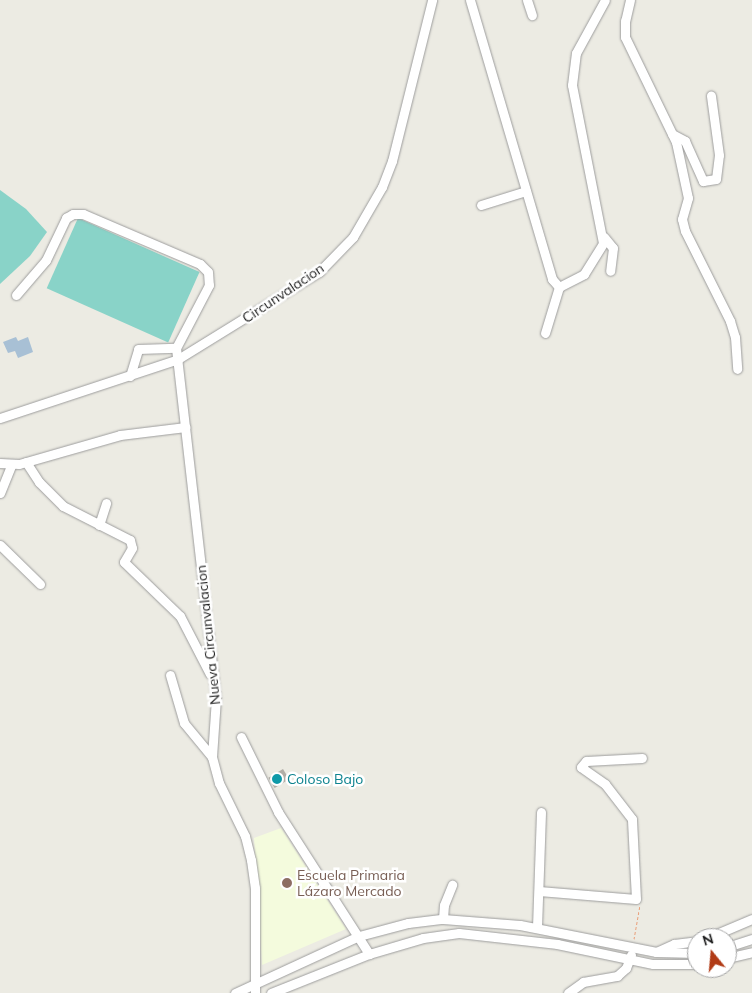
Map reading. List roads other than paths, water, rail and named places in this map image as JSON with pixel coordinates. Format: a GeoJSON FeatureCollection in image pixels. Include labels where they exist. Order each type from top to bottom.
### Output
{"type":"FeatureCollection","features":[{"type":"Feature","properties":{"kind":"street","name":"Circunvalacion"},"geometry":{"type":"LineString","coordinates":[[0,418],[178,359],[320,272],[353,236],[369,213],[392,161],[432,0]]}},
{"type":"Feature","properties":{"kind":"street"},"geometry":{"type":"LineString","coordinates":[[470,0],[552,279],[559,287]]}},
{"type":"Feature","properties":{"kind":"street"},"geometry":{"type":"LineString","coordinates":[[527,0],[532,15]]}},
{"type":"Feature","properties":{"kind":"street"},"geometry":{"type":"LineString","coordinates":[[545,333],[559,287],[590,268],[602,248],[604,237],[572,85],[576,53],[605,0]]}},
{"type":"Feature","properties":{"kind":"street"},"geometry":{"type":"LineString","coordinates":[[630,0],[625,21],[626,36],[672,134],[688,198],[682,219],[685,232],[730,321],[735,337],[737,369]]}},
{"type":"Feature","properties":{"kind":"street"},"geometry":{"type":"LineString","coordinates":[[672,134],[685,141],[704,182],[716,179],[719,155],[711,96]]}},
{"type":"Feature","properties":{"kind":"street"},"geometry":{"type":"LineString","coordinates":[[481,205],[526,191]]}},
{"type":"Feature","properties":{"kind":"street"},"geometry":{"type":"LineString","coordinates":[[16,295],[46,260],[66,218],[83,214],[200,264],[208,272],[209,285],[176,348],[138,349],[130,376]]}},
{"type":"Feature","properties":{"kind":"street"},"geometry":{"type":"LineString","coordinates":[[604,237],[613,248],[610,271]]}},
{"type":"Feature","properties":{"kind":"street","name":"Nueva Circunvalacion"},"geometry":{"type":"LineString","coordinates":[[176,348],[217,712],[212,757],[219,783],[245,836],[251,860],[255,888],[255,989]]}},
{"type":"Feature","properties":{"kind":"street"},"geometry":{"type":"LineString","coordinates":[[0,463],[26,462],[101,439],[186,427]]}},
{"type":"Feature","properties":{"kind":"street"},"geometry":{"type":"LineString","coordinates":[[26,462],[63,506],[130,540],[132,548],[124,562],[180,616],[214,682]]}},
{"type":"Feature","properties":{"kind":"street"},"geometry":{"type":"LineString","coordinates":[[0,493],[12,464]]}},
{"type":"Feature","properties":{"kind":"street"},"geometry":{"type":"LineString","coordinates":[[99,525],[106,503]]}},
{"type":"Feature","properties":{"kind":"street"},"geometry":{"type":"LineString","coordinates":[[0,545],[40,584]]}},
{"type":"Feature","properties":{"kind":"street"},"geometry":{"type":"LineString","coordinates":[[170,675],[184,724],[212,757]]}},
{"type":"Feature","properties":{"kind":"street"},"geometry":{"type":"LineString","coordinates":[[242,737],[253,767],[278,812],[369,954]]}},
{"type":"Feature","properties":{"kind":"street"},"geometry":{"type":"LineString","coordinates":[[539,891],[636,898],[632,819],[605,784],[581,766],[586,760],[642,758]]}},
{"type":"Feature","properties":{"kind":"street"},"geometry":{"type":"LineString","coordinates":[[537,927],[541,812]]}},
{"type":"Feature","properties":{"kind":"street"},"geometry":{"type":"LineString","coordinates":[[443,919],[444,905],[452,886]]}},
{"type":"Feature","properties":{"kind":"street"},"geometry":{"type":"LineString","coordinates":[[234,993],[255,989],[359,936],[408,923],[443,919],[487,920],[537,927],[656,952],[687,953]]}},
{"type":"Feature","properties":{"kind":"street"},"geometry":{"type":"LineString","coordinates":[[731,928],[752,919]]}},
{"type":"Feature","properties":{"kind":"street"},"geometry":{"type":"LineString","coordinates":[[271,993],[369,954],[423,938],[459,933],[557,944],[629,961],[668,966],[687,965]]}},
{"type":"Feature","properties":{"kind":"street"},"geometry":{"type":"LineString","coordinates":[[737,944],[752,939]]}},
{"type":"Feature","properties":{"kind":"street"},"geometry":{"type":"LineString","coordinates":[[656,952],[674,944],[687,942]]}},
{"type":"Feature","properties":{"kind":"street"},"geometry":{"type":"LineString","coordinates":[[568,993],[583,982],[617,976],[629,961],[633,948]]}},
{"type":"Feature","properties":{"kind":"street"},"geometry":{"type":"LineString","coordinates":[[737,956],[752,952]]}},
{"type":"Feature","properties":{"kind":"place","name":"Coloso Bajo"},"geometry":{"type":"Point","coordinates":[277,779]}},
{"type":"Feature","properties":{"kind":"place","name":"Escuela Primaria Lázaro Mercado"},"geometry":{"type":"Point","coordinates":[287,883]}}]}
